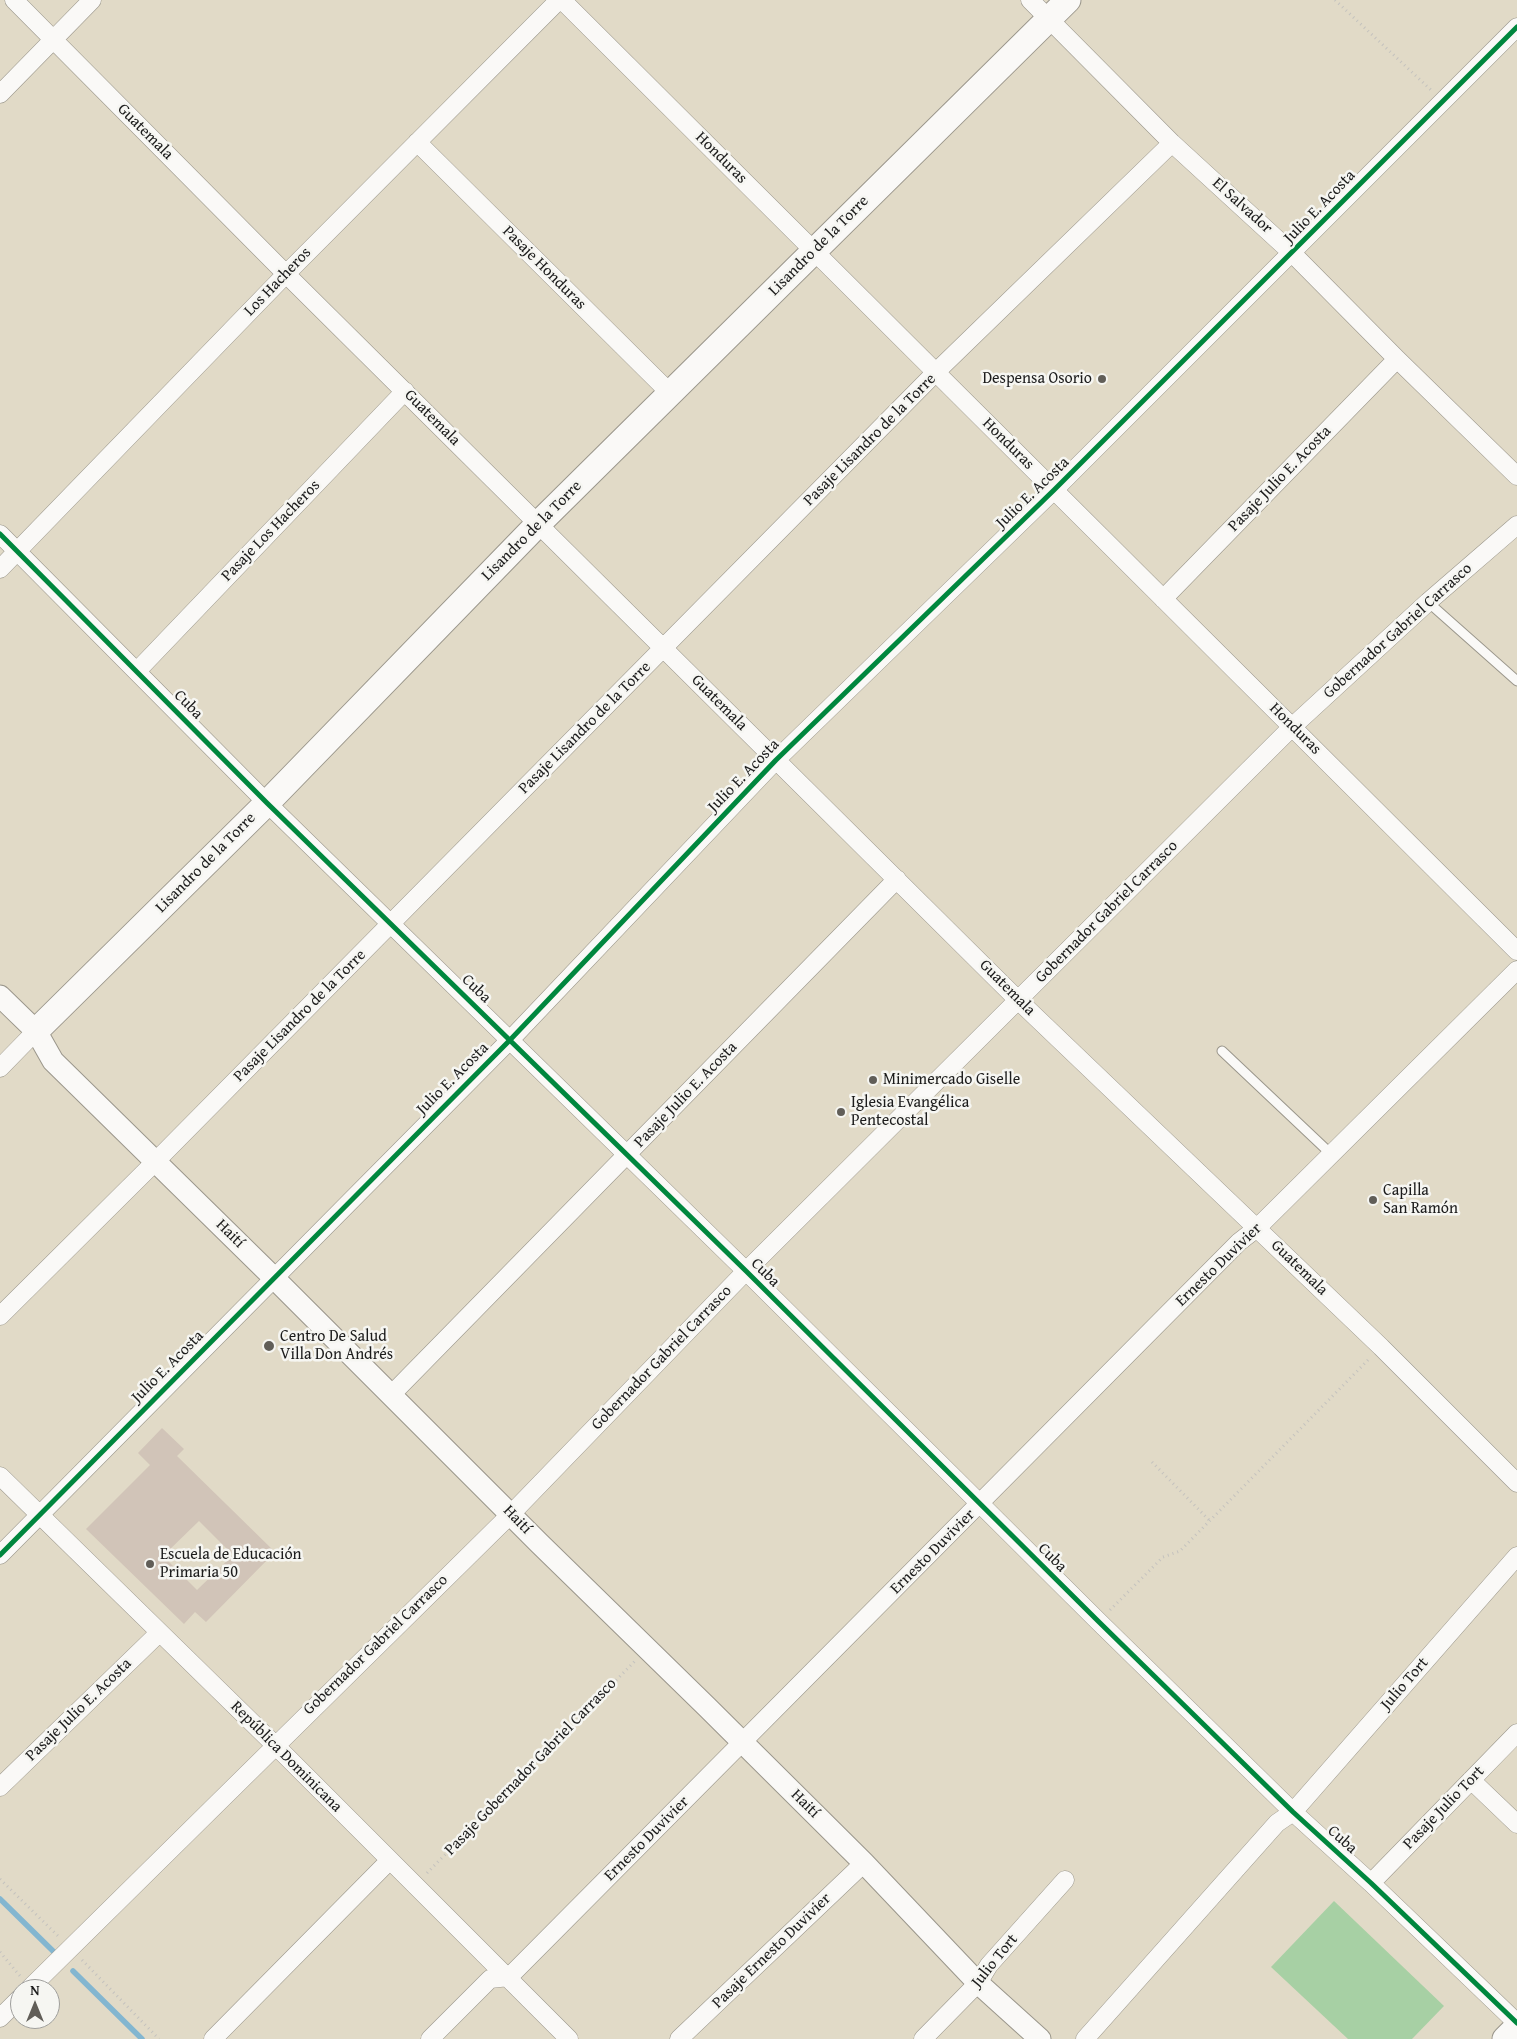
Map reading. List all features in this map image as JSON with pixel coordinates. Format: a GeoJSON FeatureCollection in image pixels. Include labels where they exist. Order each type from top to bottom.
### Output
{"type":"FeatureCollection","features":[{"type":"Feature","properties":{"kind":"main road","name":"Lisandro de la Torre"},"geometry":{"type":"LineString","coordinates":[[36,1031],[267,804],[538,524],[1068,0]]}},
{"type":"Feature","properties":{"kind":"main road"},"geometry":{"type":"LineString","coordinates":[[1505,2039],[1517,2025]]}},
{"type":"Feature","properties":{"kind":"street","name":"Guatemala"},"geometry":{"type":"LineString","coordinates":[[14,0],[286,274],[1019,1001],[1381,1347],[1517,1483]]}},
{"type":"Feature","properties":{"kind":"street"},"geometry":{"type":"LineString","coordinates":[[0,94],[92,0]]}},
{"type":"Feature","properties":{"kind":"street","name":"Los Hacheros"},"geometry":{"type":"LineString","coordinates":[[0,569],[286,274],[561,0]]}},
{"type":"Feature","properties":{"kind":"street","name":"Honduras"},"geometry":{"type":"LineString","coordinates":[[561,0],[1517,951]]}},
{"type":"Feature","properties":{"kind":"street","name":"El Salvador"},"geometry":{"type":"LineString","coordinates":[[1030,0],[1172,143],[1292,253],[1517,476]]}},
{"type":"Feature","properties":{"kind":"street","name":"Julio E. Acosta"},"geometry":{"type":"LineString","coordinates":[[0,1554],[510,1040],[776,760],[1054,490],[1517,27]]}},
{"type":"Feature","properties":{"kind":"street","name":"Pasaje Honduras"},"geometry":{"type":"LineString","coordinates":[[417,142],[670,393]]}},
{"type":"Feature","properties":{"kind":"street","name":"Pasaje Lisandro de la Torre"},"geometry":{"type":"LineString","coordinates":[[0,1316],[664,649],[936,372],[1172,143]]}},
{"type":"Feature","properties":{"kind":"street","name":"Pasaje Julio E. Acosta"},"geometry":{"type":"LineString","coordinates":[[1164,599],[1397,359]]}},
{"type":"Feature","properties":{"kind":"street","name":"Pasaje Los Hacheros"},"geometry":{"type":"LineString","coordinates":[[137,671],[405,391]]}},
{"type":"Feature","properties":{"kind":"street","name":"Gobernador Gabriel Carrasco"},"geometry":{"type":"LineString","coordinates":[[39,1979],[275,1744],[511,1514],[746,1271],[1292,727],[1428,602],[1517,525]]}},
{"type":"Feature","properties":{"kind":"street","name":"Cuba"},"geometry":{"type":"LineString","coordinates":[[0,534],[267,804],[746,1271],[979,1505],[1293,1812],[1371,1883],[1517,2025]]}},
{"type":"Feature","properties":{"kind":"street","name":"Pasaje Julio E. Acosta"},"geometry":{"type":"LineString","coordinates":[[391,1395],[897,879]]}},
{"type":"Feature","properties":{"kind":"street","name":"Ernesto Duvivier"},"geometry":{"type":"LineString","coordinates":[[509,1977],[1239,1242],[1257,1228],[1517,970]]}},
{"type":"Feature","properties":{"kind":"street","name":"Haití"},"geometry":{"type":"LineString","coordinates":[[0,996],[36,1031],[53,1061],[648,1648],[864,1864],[978,1983],[1040,2039]]}},
{"type":"Feature","properties":{"kind":"street","name":"Lisandro de la Torre"},"geometry":{"type":"LineString","coordinates":[[0,1068],[36,1031]]}},
{"type":"Feature","properties":{"kind":"street","name":"República Dominicana"},"geometry":{"type":"LineString","coordinates":[[0,1476],[275,1744],[569,2039]]}},
{"type":"Feature","properties":{"kind":"street","name":"Julio Tort"},"geometry":{"type":"LineString","coordinates":[[1085,2039],[1277,1823],[1293,1812],[1517,1556]]}},
{"type":"Feature","properties":{"kind":"street","name":"Pasaje Julio E. Acosta"},"geometry":{"type":"LineString","coordinates":[[0,1787],[159,1633]]}},
{"type":"Feature","properties":{"kind":"street","name":"Pasaje Julio Tort"},"geometry":{"type":"LineString","coordinates":[[1371,1883],[1517,1733]]}},
{"type":"Feature","properties":{"kind":"street"},"geometry":{"type":"LineString","coordinates":[[1471,1780],[1517,1824]]}},
{"type":"Feature","properties":{"kind":"street"},"geometry":{"type":"LineString","coordinates":[[213,2039],[390,1860]]}},
{"type":"Feature","properties":{"kind":"street","name":"Pasaje Ernesto Duvivier"},"geometry":{"type":"LineString","coordinates":[[680,2039],[864,1864]]}},
{"type":"Feature","properties":{"kind":"street","name":"Julio Tort"},"geometry":{"type":"LineString","coordinates":[[923,2039],[978,1983],[989,1964],[1065,1880]]}},
{"type":"Feature","properties":{"kind":"street"},"geometry":{"type":"LineString","coordinates":[[430,2039],[490,1979],[509,1977]]}},
{"type":"Feature","properties":{"kind":"street","name":"Gobernador Gabriel Carrasco"},"geometry":{"type":"LineString","coordinates":[[0,2018],[10,2008]]}},
{"type":"Feature","properties":{"kind":"lane"},"geometry":{"type":"LineString","coordinates":[[1428,602],[1517,681]]}},
{"type":"Feature","properties":{"kind":"lane"},"geometry":{"type":"LineString","coordinates":[[1222,1051],[1331,1154]]}},
{"type":"Feature","properties":{"kind":"path"},"geometry":{"type":"LineString","coordinates":[[1335,0],[1442,100]]}},
{"type":"Feature","properties":{"kind":"path"},"geometry":{"type":"LineString","coordinates":[[1098,1621],[1163,1556],[1180,1551],[1381,1347]]}},
{"type":"Feature","properties":{"kind":"path"},"geometry":{"type":"LineString","coordinates":[[1152,1462],[1210,1521]]}},
{"type":"Feature","properties":{"kind":"path"},"geometry":{"type":"LineString","coordinates":[[0,1952],[18,1979]]}},
{"type":"Feature","properties":{"kind":"green space"},"geometry":{"type":"Polygon","coordinates":[[[1334,1901],[1444,2006],[1412,2039],[1348,2039],[1271,1967],[1334,1901]]]}},
{"type":"Feature","properties":{"kind":"building"},"geometry":{"type":"Polygon","coordinates":[[[162,1428],[184,1449],[177,1456],[275,1552],[206,1622],[195,1612],[184,1624],[86,1529],[150,1465],[138,1453],[162,1428]],[[199,1521],[163,1556],[197,1590],[233,1555],[199,1521]]]}},
{"type":"Feature","properties":{"kind":"waterway"},"geometry":{"type":"LineString","coordinates":[[0,1899],[54,1952]]}},
{"type":"Feature","properties":{"kind":"waterway"},"geometry":{"type":"LineString","coordinates":[[73,1971],[142,2039]]}},
{"type":"Feature","properties":{"kind":"cycle path"},"geometry":{"type":"LineString","coordinates":[[0,1555],[510,1040],[776,760],[1054,490],[1517,27]]}},
{"type":"Feature","properties":{"kind":"cycle path"},"geometry":{"type":"LineString","coordinates":[[0,534],[267,803],[746,1271],[1098,1621],[1293,1812],[1371,1883],[1517,2023]]}},
{"type":"Feature","properties":{"kind":"place","name":"Despensa Osorio"},"geometry":{"type":"Point","coordinates":[1102,379]}},
{"type":"Feature","properties":{"kind":"place","name":"Minimercado Giselle"},"geometry":{"type":"Point","coordinates":[873,1080]}},
{"type":"Feature","properties":{"kind":"place","name":"Iglesia Evangélica Pentecostal"},"geometry":{"type":"Point","coordinates":[841,1112]}},
{"type":"Feature","properties":{"kind":"place","name":"Capilla San Ramón"},"geometry":{"type":"Point","coordinates":[1373,1200]}},
{"type":"Feature","properties":{"kind":"place","name":"Centro De Salud Villa Don Andrés"},"geometry":{"type":"Point","coordinates":[269,1346]}},
{"type":"Feature","properties":{"kind":"place","name":"Escuela de Educación Primaria 50"},"geometry":{"type":"Point","coordinates":[150,1564]}}]}
